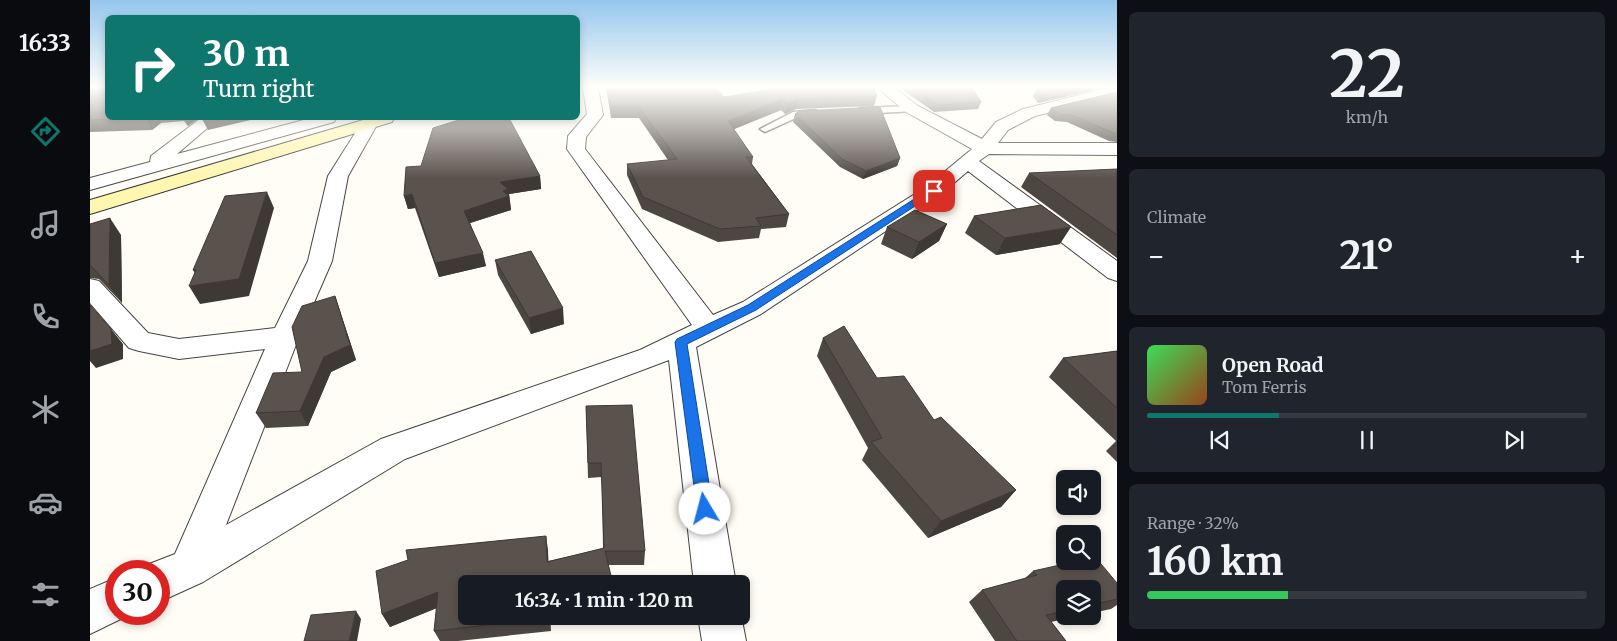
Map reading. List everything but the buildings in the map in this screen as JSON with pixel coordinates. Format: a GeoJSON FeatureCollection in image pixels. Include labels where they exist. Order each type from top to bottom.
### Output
{"type":"FeatureCollection","features":[{"type":"Feature","properties":{"kind":"street"},"geometry":{"type":"LineString","coordinates":[[593,118],[577,136],[576,149],[695,336],[715,575]]}},
{"type":"Feature","properties":{"kind":"street"},"geometry":{"type":"LineString","coordinates":[[924,118],[976,155],[1117,273]]}},
{"type":"Feature","properties":{"kind":"street"},"geometry":{"type":"LineString","coordinates":[[170,576],[189,568],[393,449],[650,357],[760,303],[934,191],[976,155],[1002,126],[1018,118]]}},
{"type":"Feature","properties":{"kind":"street"},"geometry":{"type":"LineString","coordinates":[[97,205],[149,168],[209,120]]}},
{"type":"Feature","properties":{"kind":"street"},"geometry":{"type":"LineString","coordinates":[[90,184],[321,120]]}},
{"type":"Feature","properties":{"kind":"street"},"geometry":{"type":"LineString","coordinates":[[189,568],[285,337],[320,261],[338,176],[378,120]]}},
{"type":"Feature","properties":{"kind":"street"},"geometry":{"type":"LineString","coordinates":[[97,205],[378,120]]}},
{"type":"Feature","properties":{"kind":"street"},"geometry":{"type":"LineString","coordinates":[[976,155],[1117,149]]}},
{"type":"Feature","properties":{"kind":"street"},"geometry":{"type":"LineString","coordinates":[[90,287],[139,341],[179,349],[285,337]]}},
{"type":"Feature","properties":{"kind":"street"},"geometry":{"type":"LineString","coordinates":[[90,612],[105,604]]}},
{"type":"Feature","properties":{"kind":"street"},"geometry":{"type":"LineString","coordinates":[[721,625],[724,641]]}},
{"type":"Feature","properties":{"kind":"lane"},"geometry":{"type":"LineString","coordinates":[[765,129],[788,118]]}},
{"type":"Feature","properties":{"kind":"route"},"geometry":{"type":"LineString","coordinates":[[705,509],[681,342],[752,308],[934,191]]}}]}
